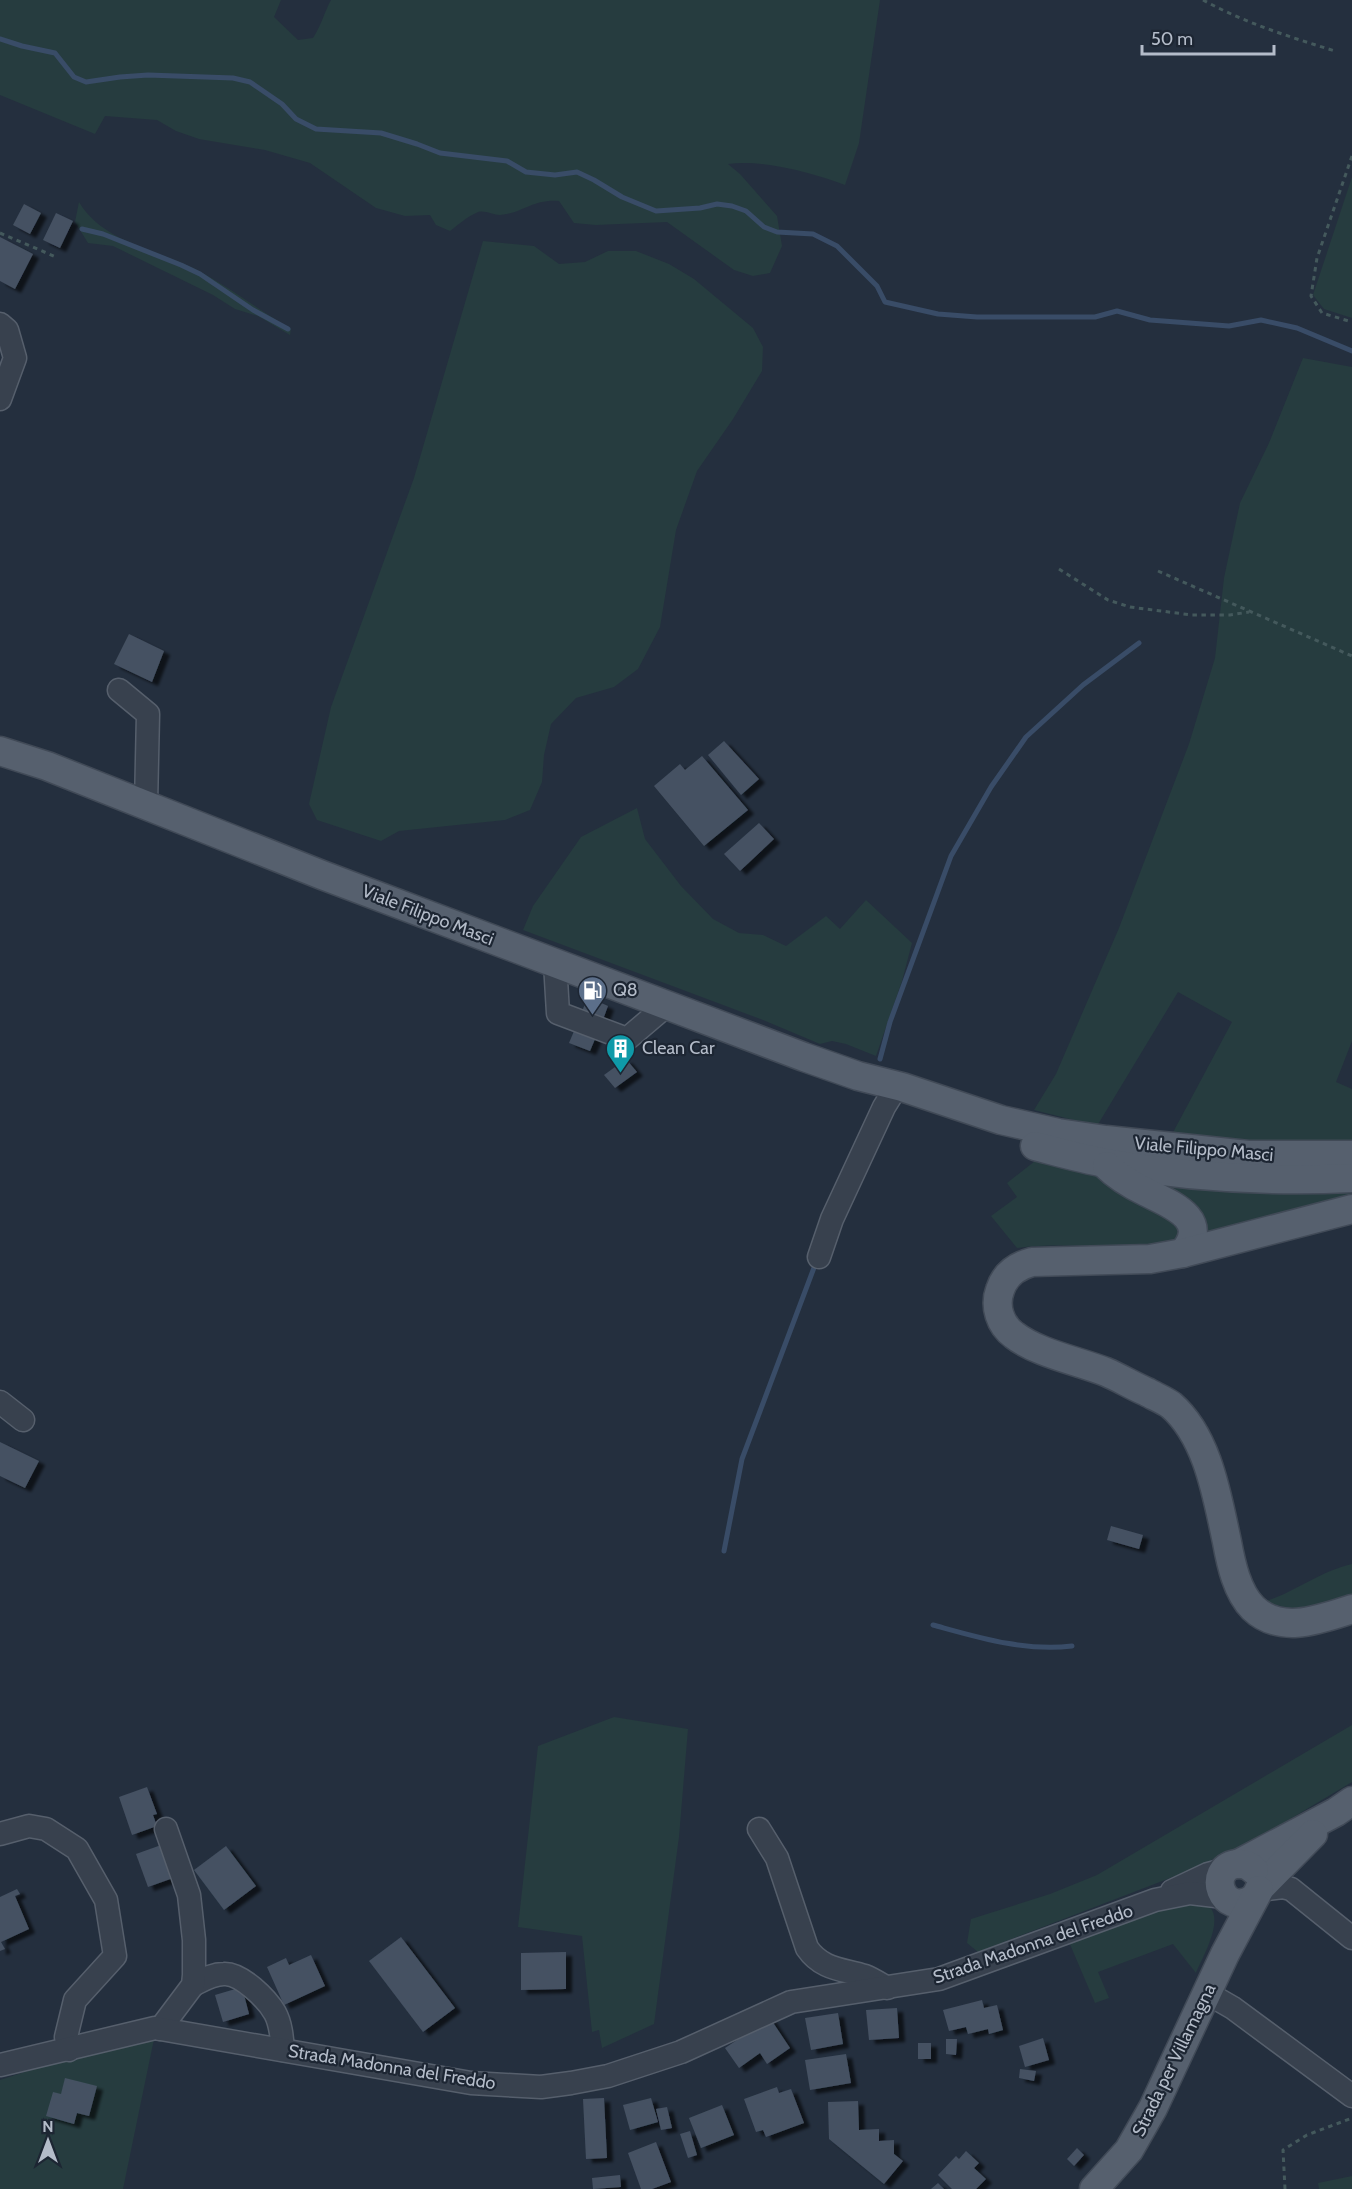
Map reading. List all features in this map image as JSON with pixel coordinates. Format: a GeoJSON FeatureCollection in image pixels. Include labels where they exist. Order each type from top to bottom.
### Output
{"type":"FeatureCollection","features":[{"type":"Feature","properties":{"kind":"main road","name":"Viale Filippo Masci"},"geometry":{"type":"LineString","coordinates":[[0,751],[47,766],[322,875],[895,1090],[1001,1120],[1106,1140],[1248,1155],[1352,1155]]}},
{"type":"Feature","properties":{"kind":"main road","name":"Viale Filippo Masci"},"geometry":{"type":"LineString","coordinates":[[895,1090],[936,1115],[996,1136],[1104,1163],[1175,1173],[1245,1178],[1352,1178]]}},
{"type":"Feature","properties":{"kind":"main road","name":"Viale Filippo Masci"},"geometry":{"type":"LineString","coordinates":[[1058,1132],[1082,1144],[1104,1163]]}},
{"type":"Feature","properties":{"kind":"main road"},"geometry":{"type":"LineString","coordinates":[[1104,1163],[1116,1175],[1185,1213],[1191,1224],[1192,1235],[1189,1246],[1183,1253]]}},
{"type":"Feature","properties":{"kind":"main road"},"geometry":{"type":"LineString","coordinates":[[1352,1209],[1183,1253],[1150,1259],[1042,1261],[1023,1264],[1010,1273],[1000,1287],[998,1305],[1001,1319],[1019,1338],[1108,1373],[1170,1404],[1187,1423],[1199,1445],[1211,1476],[1231,1564],[1241,1589],[1252,1607],[1266,1618],[1280,1623],[1322,1619],[1352,1609]]}},
{"type":"Feature","properties":{"kind":"main road","name":"Strada Madonna del Freddo"},"geometry":{"type":"LineString","coordinates":[[1245,1895],[1276,1856],[1344,1806]]}},
{"type":"Feature","properties":{"kind":"main road","name":"Strada Madonna del Freddo"},"geometry":{"type":"LineString","coordinates":[[1232,1866],[1276,1856]]}},
{"type":"Feature","properties":{"kind":"main road","name":"Strada per Villamagna"},"geometry":{"type":"LineString","coordinates":[[1094,2189],[1129,2150],[1153,2108],[1225,1954],[1230,1917],[1245,1895],[1220,1886],[1220,1879],[1232,1866]]}},
{"type":"Feature","properties":{"kind":"street"},"geometry":{"type":"LineString","coordinates":[[0,324],[7,330],[15,358],[0,399]]}},
{"type":"Feature","properties":{"kind":"street"},"geometry":{"type":"LineString","coordinates":[[119,690],[148,714],[146,805]]}},
{"type":"Feature","properties":{"kind":"street"},"geometry":{"type":"LineString","coordinates":[[555,963],[558,1014],[627,1040],[667,1005]]}},
{"type":"Feature","properties":{"kind":"street"},"geometry":{"type":"LineString","coordinates":[[819,1257],[832,1220],[884,1107],[895,1090]]}},
{"type":"Feature","properties":{"kind":"street"},"geometry":{"type":"LineString","coordinates":[[0,1402],[23,1420]]}},
{"type":"Feature","properties":{"kind":"street"},"geometry":{"type":"LineString","coordinates":[[0,1834],[29,1826],[46,1829],[77,1849],[106,1900],[115,1956],[75,2000],[66,2037],[69,2050]]}},
{"type":"Feature","properties":{"kind":"street"},"geometry":{"type":"LineString","coordinates":[[166,1829],[189,1895],[194,1940],[194,1985]]}},
{"type":"Feature","properties":{"kind":"street"},"geometry":{"type":"LineString","coordinates":[[759,1829],[777,1858],[807,1948],[814,1959],[829,1968],[868,1977],[886,1988]]}},
{"type":"Feature","properties":{"kind":"street","name":"Strada Madonna del Freddo"},"geometry":{"type":"LineString","coordinates":[[1155,1900],[1184,1884],[1232,1866]]}},
{"type":"Feature","properties":{"kind":"street"},"geometry":{"type":"LineString","coordinates":[[1245,1895],[1283,1887],[1292,1888],[1352,1938]]}},
{"type":"Feature","properties":{"kind":"street","name":"Strada Madonna del Freddo"},"geometry":{"type":"LineString","coordinates":[[0,2065],[155,2028],[471,2083],[541,2086],[608,2076],[681,2052],[791,2002],[939,1979],[1155,1900],[1190,1893],[1245,1895]]}},
{"type":"Feature","properties":{"kind":"street"},"geometry":{"type":"LineString","coordinates":[[160,2029],[194,1985],[212,1976],[232,1974],[248,1984],[275,2013],[283,2050]]}},
{"type":"Feature","properties":{"kind":"street"},"geometry":{"type":"LineString","coordinates":[[1207,1993],[1233,2008],[1352,2096]]}},
{"type":"Feature","properties":{"kind":"path"},"geometry":{"type":"LineString","coordinates":[[1203,0],[1246,21],[1335,51]]}},
{"type":"Feature","properties":{"kind":"path"},"geometry":{"type":"LineString","coordinates":[[1352,156],[1317,258],[1311,296],[1322,313],[1352,322]]}},
{"type":"Feature","properties":{"kind":"path"},"geometry":{"type":"LineString","coordinates":[[0,233],[56,258]]}},
{"type":"Feature","properties":{"kind":"path"},"geometry":{"type":"LineString","coordinates":[[1059,569],[1108,600],[1130,607],[1192,615],[1230,615],[1251,612]]}},
{"type":"Feature","properties":{"kind":"path"},"geometry":{"type":"LineString","coordinates":[[1158,571],[1352,656]]}},
{"type":"Feature","properties":{"kind":"path"},"geometry":{"type":"LineString","coordinates":[[1285,2189],[1283,2150],[1307,2135],[1352,2118]]}},
{"type":"Feature","properties":{"kind":"green space"},"geometry":{"type":"Polygon","coordinates":[[[0,0],[281,0],[274,17],[298,40],[313,38],[331,0],[880,0],[859,143],[845,185],[772,165],[728,164],[740,174],[777,216],[782,246],[770,273],[753,276],[734,270],[667,222],[596,225],[574,223],[559,201],[550,201],[508,214],[478,212],[450,231],[436,225],[430,215],[405,216],[376,208],[310,163],[265,150],[199,139],[176,131],[157,120],[105,116],[95,134],[0,95],[0,0]]]}},
{"type":"Feature","properties":{"kind":"green space"},"geometry":{"type":"Polygon","coordinates":[[[1352,177],[1352,318],[1324,309],[1313,295],[1352,177]]]}},
{"type":"Feature","properties":{"kind":"green space"},"geometry":{"type":"Polygon","coordinates":[[[79,202],[103,228],[118,237],[201,272],[291,329],[290,335],[258,316],[235,309],[213,295],[113,246],[88,243],[75,222],[79,202]]]}},
{"type":"Feature","properties":{"kind":"green space"},"geometry":{"type":"Polygon","coordinates":[[[483,241],[534,246],[559,264],[585,262],[608,251],[636,251],[669,264],[694,279],[753,328],[763,347],[762,371],[733,419],[697,471],[676,530],[660,627],[638,669],[614,687],[576,698],[551,724],[544,755],[542,782],[530,810],[505,820],[399,831],[381,841],[317,820],[309,804],[331,707],[414,478],[483,241]]]}},
{"type":"Feature","properties":{"kind":"green space"},"geometry":{"type":"Polygon","coordinates":[[[1303,358],[1352,367],[1352,1041],[1336,1082],[1352,1089],[1352,1145],[1170,1138],[1232,1022],[1178,992],[1097,1126],[1034,1110],[1056,1074],[1119,928],[1189,744],[1215,658],[1224,578],[1240,503],[1269,443],[1303,358]]]}},
{"type":"Feature","properties":{"kind":"green space"},"geometry":{"type":"Polygon","coordinates":[[[637,808],[645,839],[681,886],[713,919],[739,933],[763,935],[786,946],[826,916],[840,929],[866,900],[912,943],[902,981],[876,1056],[832,1041],[820,1044],[763,1020],[523,930],[533,906],[581,837],[637,808]]]}},
{"type":"Feature","properties":{"kind":"green space"},"geometry":{"type":"Polygon","coordinates":[[[1035,1161],[1080,1171],[1121,1185],[1173,1210],[1179,1232],[1171,1244],[1134,1247],[1059,1245],[1017,1248],[991,1216],[1017,1197],[1007,1183],[1035,1161]]]}},
{"type":"Feature","properties":{"kind":"green space"},"geometry":{"type":"Polygon","coordinates":[[[1154,1183],[1352,1186],[1352,1196],[1197,1236],[1154,1183]]]}},
{"type":"Feature","properties":{"kind":"green space"},"geometry":{"type":"Polygon","coordinates":[[[1352,1564],[1352,1597],[1302,1611],[1263,1602],[1328,1572],[1352,1564]]]}},
{"type":"Feature","properties":{"kind":"green space"},"geometry":{"type":"Polygon","coordinates":[[[614,1717],[688,1729],[679,1837],[654,2024],[602,2048],[599,2030],[592,2032],[582,1936],[518,1927],[538,1746],[614,1717]]]}},
{"type":"Feature","properties":{"kind":"green space"},"geometry":{"type":"Polygon","coordinates":[[[1352,1725],[1352,1782],[1255,1840],[1178,1875],[978,1952],[967,1943],[971,1919],[1050,1894],[1097,1875],[1352,1725]]]}},
{"type":"Feature","properties":{"kind":"green space"},"geometry":{"type":"Polygon","coordinates":[[[1174,1902],[1199,1902],[1209,1906],[1213,1913],[1214,1923],[1209,1945],[1196,1973],[1173,1944],[1098,1972],[1109,1998],[1095,2003],[1069,1942],[1174,1902]]]}},
{"type":"Feature","properties":{"kind":"green space"},"geometry":{"type":"Polygon","coordinates":[[[154,2039],[123,2189],[0,2189],[0,2080],[34,2069],[126,2047],[132,2041],[154,2039]]]}},
{"type":"Feature","properties":{"kind":"green space"},"geometry":{"type":"Polygon","coordinates":[[[1352,2176],[1352,2189],[1319,2189],[1318,2183],[1352,2176]]]}},
{"type":"Feature","properties":{"kind":"building"},"geometry":{"type":"Polygon","coordinates":[[[24,204],[41,213],[30,234],[13,225],[24,204]]]}},
{"type":"Feature","properties":{"kind":"building"},"geometry":{"type":"Polygon","coordinates":[[[56,213],[73,221],[60,248],[43,240],[56,213]]]}},
{"type":"Feature","properties":{"kind":"building"},"geometry":{"type":"Polygon","coordinates":[[[0,237],[33,254],[15,289],[0,281],[0,237]]]}},
{"type":"Feature","properties":{"kind":"building"},"geometry":{"type":"Polygon","coordinates":[[[129,634],[164,651],[152,682],[114,664],[129,634]]]}},
{"type":"Feature","properties":{"kind":"building"},"geometry":{"type":"Polygon","coordinates":[[[724,741],[759,779],[741,795],[708,755],[724,741]]]}},
{"type":"Feature","properties":{"kind":"building"},"geometry":{"type":"Polygon","coordinates":[[[702,756],[748,810],[704,846],[654,786],[680,764],[685,770],[702,756]]]}},
{"type":"Feature","properties":{"kind":"building"},"geometry":{"type":"Polygon","coordinates":[[[759,823],[774,839],[740,871],[724,854],[759,823]]]}},
{"type":"Feature","properties":{"kind":"building"},"geometry":{"type":"Polygon","coordinates":[[[588,997],[608,1006],[601,1025],[580,1016],[588,997]]]}},
{"type":"Feature","properties":{"kind":"building"},"geometry":{"type":"Polygon","coordinates":[[[577,1024],[598,1032],[590,1051],[569,1043],[577,1024]]]}},
{"type":"Feature","properties":{"kind":"building","name":"Clean Car"},"geometry":{"type":"Polygon","coordinates":[[[626,1059],[637,1072],[615,1088],[604,1075],[626,1059]]]}},
{"type":"Feature","properties":{"kind":"building"},"geometry":{"type":"Polygon","coordinates":[[[0,1442],[39,1461],[25,1488],[0,1476],[0,1442]]]}},
{"type":"Feature","properties":{"kind":"building"},"geometry":{"type":"Polygon","coordinates":[[[1111,1526],[1143,1535],[1139,1549],[1107,1540],[1111,1526]]]}},
{"type":"Feature","properties":{"kind":"building"},"geometry":{"type":"Polygon","coordinates":[[[147,1787],[157,1814],[153,1815],[157,1826],[132,1835],[119,1797],[147,1787]]]}},
{"type":"Feature","properties":{"kind":"building"},"geometry":{"type":"Polygon","coordinates":[[[164,1844],[176,1877],[148,1887],[136,1854],[164,1844]]]}},
{"type":"Feature","properties":{"kind":"building"},"geometry":{"type":"Polygon","coordinates":[[[226,1846],[256,1886],[224,1910],[194,1870],[226,1846]]]}},
{"type":"Feature","properties":{"kind":"building"},"geometry":{"type":"Polygon","coordinates":[[[17,1889],[20,1894],[15,1896],[29,1929],[1,1942],[5,1949],[0,1951],[0,1897],[17,1889]]]}},
{"type":"Feature","properties":{"kind":"building"},"geometry":{"type":"Polygon","coordinates":[[[401,1937],[455,2008],[423,2032],[369,1961],[401,1937]]]}},
{"type":"Feature","properties":{"kind":"building"},"geometry":{"type":"Polygon","coordinates":[[[566,1952],[566,1989],[521,1990],[521,1953],[566,1952]]]}},
{"type":"Feature","properties":{"kind":"building"},"geometry":{"type":"Polygon","coordinates":[[[311,1955],[325,1986],[284,2005],[267,1967],[286,1958],[289,1965],[311,1955]]]}},
{"type":"Feature","properties":{"kind":"building"},"geometry":{"type":"Polygon","coordinates":[[[242,1987],[249,2014],[223,2022],[215,1995],[242,1987]]]}},
{"type":"Feature","properties":{"kind":"building"},"geometry":{"type":"Polygon","coordinates":[[[982,2000],[984,2008],[997,2005],[1003,2030],[989,2034],[988,2029],[968,2034],[966,2027],[949,2031],[943,2010],[982,2000]]]}},
{"type":"Feature","properties":{"kind":"building"},"geometry":{"type":"Polygon","coordinates":[[[897,2008],[899,2038],[869,2040],[866,2010],[897,2008]]]}},
{"type":"Feature","properties":{"kind":"building"},"geometry":{"type":"Polygon","coordinates":[[[838,2013],[843,2044],[811,2050],[805,2018],[838,2013]]]}},
{"type":"Feature","properties":{"kind":"building"},"geometry":{"type":"Polygon","coordinates":[[[770,2018],[790,2048],[767,2064],[760,2053],[739,2068],[725,2048],[770,2018]]]}},
{"type":"Feature","properties":{"kind":"building"},"geometry":{"type":"Polygon","coordinates":[[[1043,2038],[1049,2060],[1025,2067],[1019,2046],[1043,2038]]]}},
{"type":"Feature","properties":{"kind":"building"},"geometry":{"type":"Polygon","coordinates":[[[946,2039],[957,2039],[956,2055],[946,2054],[946,2039]]]}},
{"type":"Feature","properties":{"kind":"building"},"geometry":{"type":"Polygon","coordinates":[[[918,2043],[931,2043],[931,2059],[918,2059],[918,2043]]]}},
{"type":"Feature","properties":{"kind":"building"},"geometry":{"type":"Polygon","coordinates":[[[846,2054],[851,2083],[810,2090],[805,2060],[846,2054]]]}},
{"type":"Feature","properties":{"kind":"building"},"geometry":{"type":"Polygon","coordinates":[[[1020,2069],[1036,2071],[1034,2081],[1019,2078],[1020,2069]]]}},
{"type":"Feature","properties":{"kind":"building"},"geometry":{"type":"Polygon","coordinates":[[[65,2078],[97,2086],[89,2116],[77,2113],[74,2124],[46,2116],[53,2092],[61,2094],[65,2078]]]}},
{"type":"Feature","properties":{"kind":"building"},"geometry":{"type":"Polygon","coordinates":[[[777,2087],[779,2093],[791,2089],[804,2123],[766,2137],[763,2130],[756,2132],[744,2099],[777,2087]]]}},
{"type":"Feature","properties":{"kind":"building"},"geometry":{"type":"Polygon","coordinates":[[[604,2098],[607,2158],[586,2159],[583,2099],[604,2098]]]}},
{"type":"Feature","properties":{"kind":"building"},"geometry":{"type":"Polygon","coordinates":[[[651,2098],[658,2122],[630,2130],[623,2105],[651,2098]]]}},
{"type":"Feature","properties":{"kind":"building"},"geometry":{"type":"Polygon","coordinates":[[[858,2101],[859,2130],[879,2129],[879,2141],[894,2140],[894,2154],[903,2161],[884,2184],[829,2139],[828,2102],[858,2101]]]}},
{"type":"Feature","properties":{"kind":"building"},"geometry":{"type":"Polygon","coordinates":[[[722,2105],[734,2135],[701,2148],[689,2118],[722,2105]]]}},
{"type":"Feature","properties":{"kind":"building"},"geometry":{"type":"Polygon","coordinates":[[[667,2107],[672,2128],[661,2130],[656,2109],[667,2107]]]}},
{"type":"Feature","properties":{"kind":"building"},"geometry":{"type":"Polygon","coordinates":[[[690,2131],[697,2155],[688,2158],[680,2134],[690,2131]]]}},
{"type":"Feature","properties":{"kind":"building"},"geometry":{"type":"Polygon","coordinates":[[[656,2142],[671,2182],[652,2189],[641,2189],[628,2153],[656,2142]]]}},
{"type":"Feature","properties":{"kind":"building"},"geometry":{"type":"Polygon","coordinates":[[[1077,2148],[1084,2155],[1074,2166],[1067,2159],[1077,2148]]]}},
{"type":"Feature","properties":{"kind":"building"},"geometry":{"type":"Polygon","coordinates":[[[966,2151],[979,2163],[974,2168],[986,2179],[976,2189],[952,2189],[938,2175],[956,2156],[959,2159],[966,2151]]]}},
{"type":"Feature","properties":{"kind":"building"},"geometry":{"type":"Polygon","coordinates":[[[620,2175],[621,2187],[593,2189],[592,2178],[620,2175]]]}},
{"type":"Feature","properties":{"kind":"building"},"geometry":{"type":"Polygon","coordinates":[[[938,2183],[944,2189],[931,2189],[938,2183]]]}},
{"type":"Feature","properties":{"kind":"waterway"},"geometry":{"type":"LineString","coordinates":[[0,39],[55,53],[74,77],[86,82],[148,75],[233,78],[250,82],[282,104],[296,119],[316,129],[381,133],[440,153],[507,161],[526,172],[555,175],[577,172],[622,197],[656,211],[700,208],[717,204],[732,206],[746,211],[764,227],[777,232],[813,234],[837,246],[877,286],[885,302],[938,314],[977,317],[1095,317],[1117,311],[1150,320],[1229,326],[1261,320],[1297,328],[1352,351]]}},
{"type":"Feature","properties":{"kind":"waterway"},"geometry":{"type":"LineString","coordinates":[[82,229],[103,234],[200,274],[253,310],[288,329]]}},
{"type":"Feature","properties":{"kind":"waterway"},"geometry":{"type":"LineString","coordinates":[[880,1059],[890,1022],[951,856],[991,787],[1026,737],[1083,685],[1139,643]]}},
{"type":"Feature","properties":{"kind":"waterway"},"geometry":{"type":"LineString","coordinates":[[724,1551],[742,1459],[815,1265]]}},
{"type":"Feature","properties":{"kind":"waterway"},"geometry":{"type":"LineString","coordinates":[[933,1625],[1019,1645],[1072,1646]]}},
{"type":"Feature","properties":{"kind":"place","name":"Q8"},"geometry":{"type":"Point","coordinates":[592,1016]}},
{"type":"Feature","properties":{"kind":"place","name":"Clean Car"},"geometry":{"type":"Point","coordinates":[621,1074]}}]}
